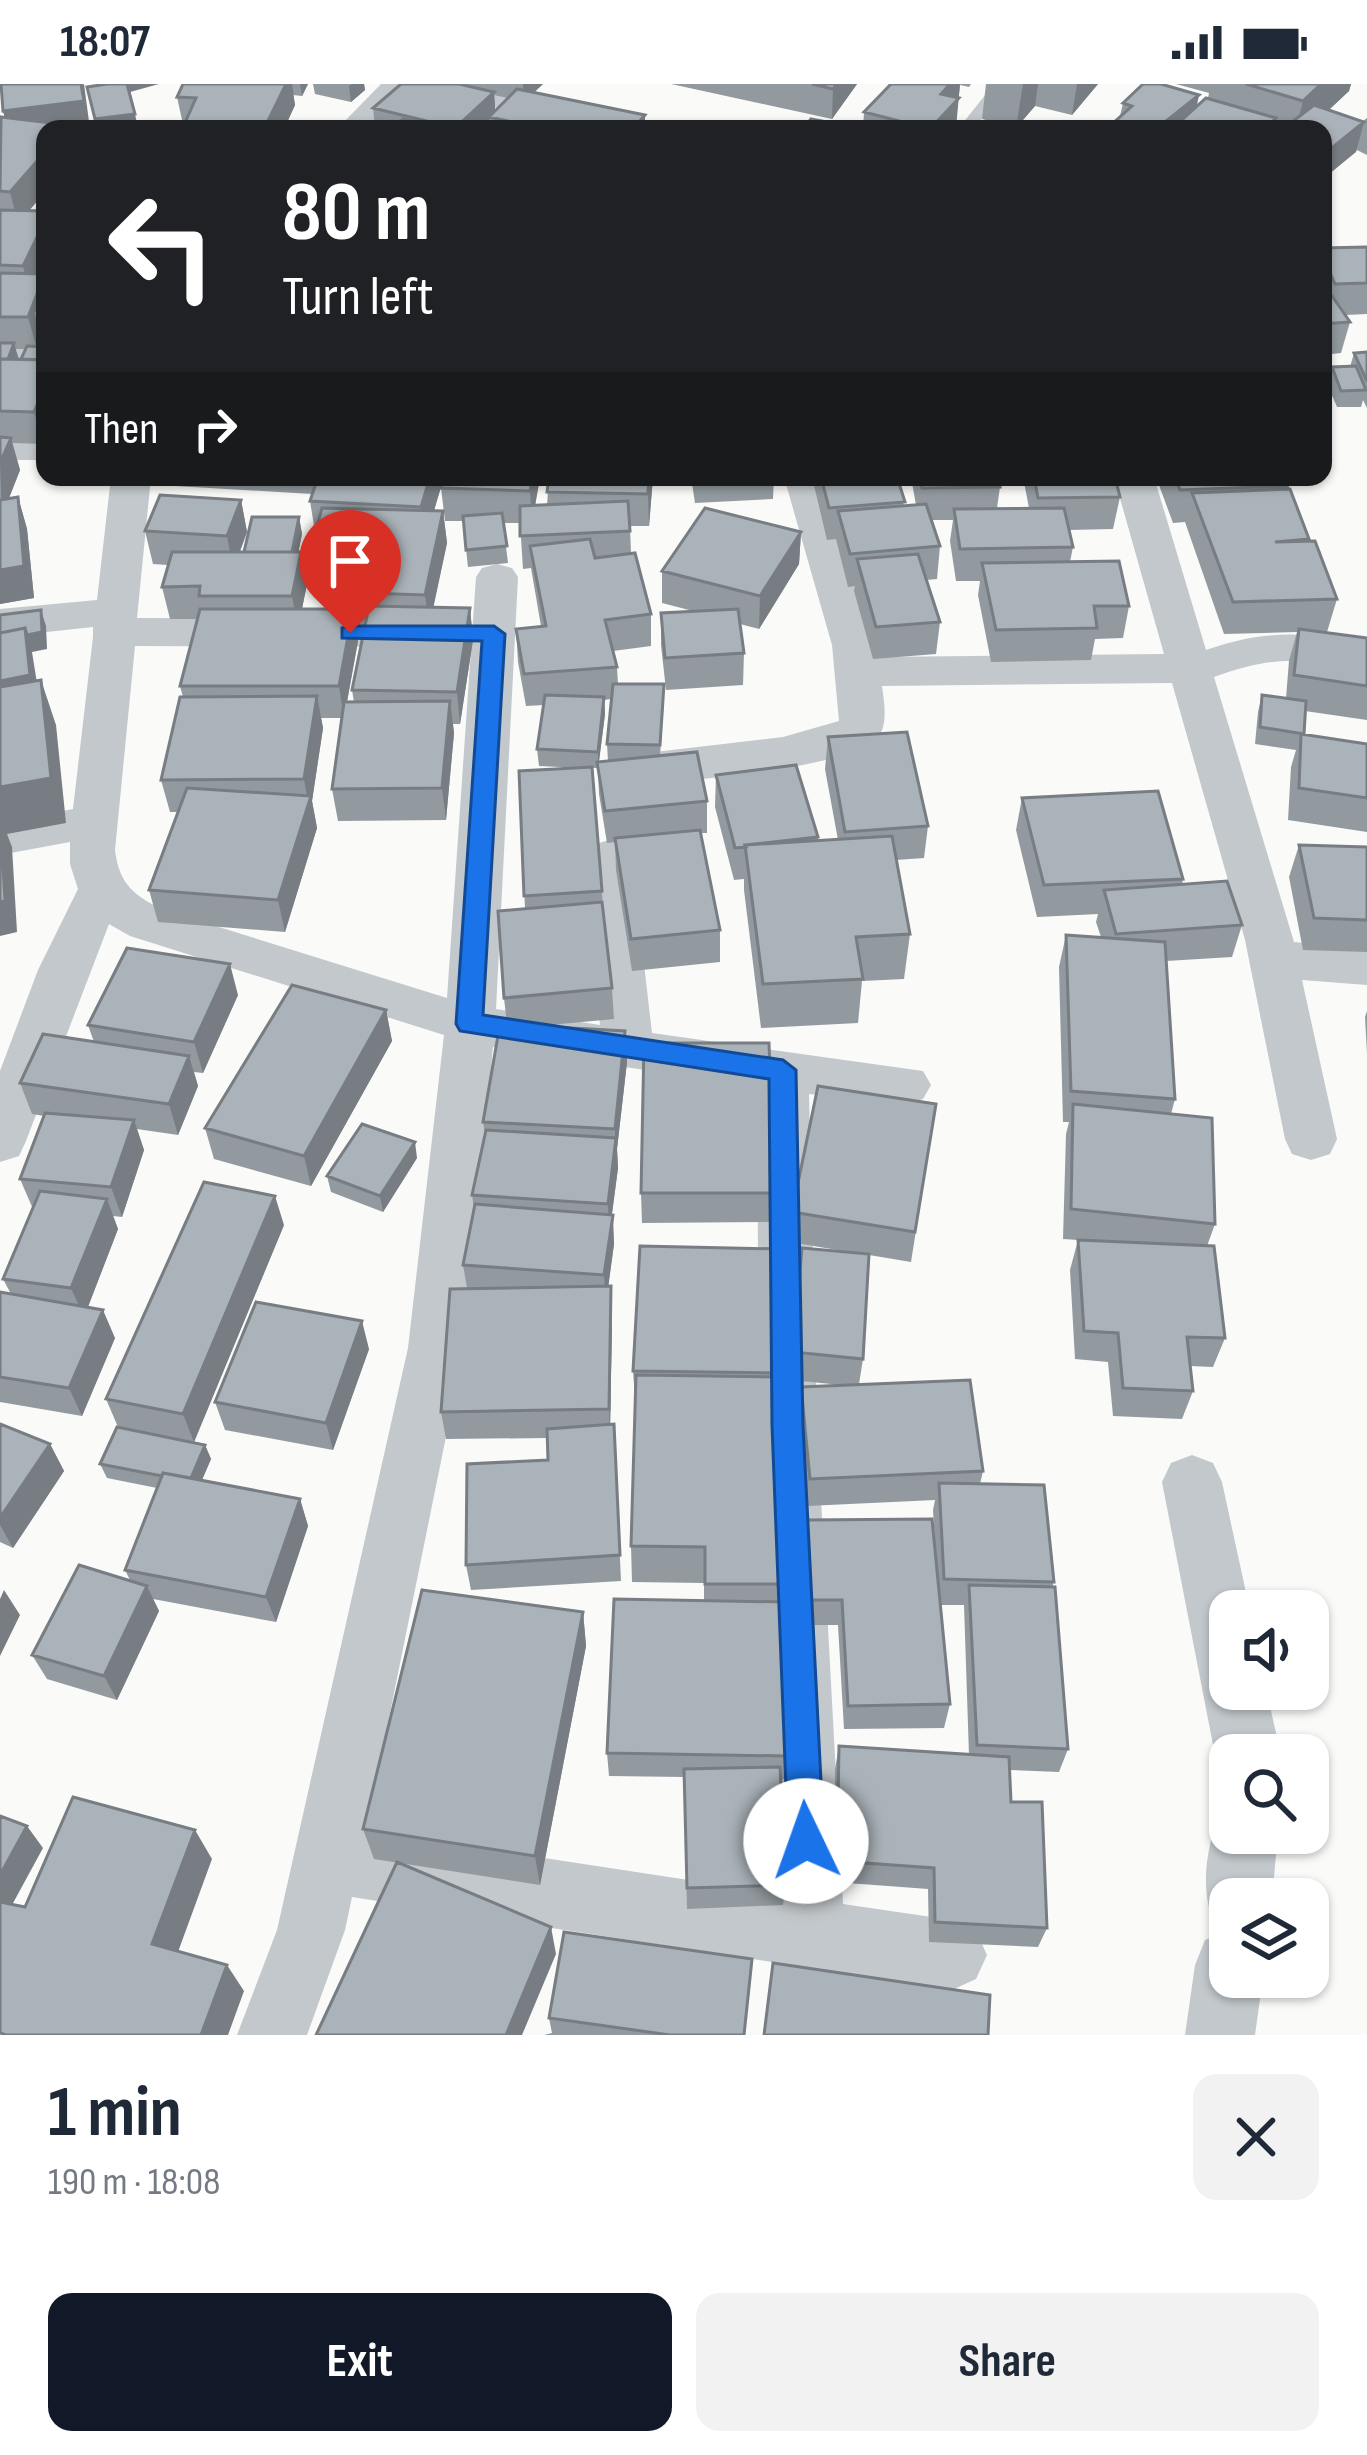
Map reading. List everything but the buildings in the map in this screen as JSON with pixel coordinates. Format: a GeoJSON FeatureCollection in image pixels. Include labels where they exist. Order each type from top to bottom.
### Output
{"type":"FeatureCollection","features":[{"type":"Feature","properties":{"kind":"street"},"geometry":{"type":"LineString","coordinates":[[361,120],[399,84]]}},
{"type":"Feature","properties":{"kind":"street"},"geometry":{"type":"LineString","coordinates":[[424,84],[597,120]]}},
{"type":"Feature","properties":{"kind":"street"},"geometry":{"type":"LineString","coordinates":[[0,358],[36,359]]}},
{"type":"Feature","properties":{"kind":"street"},"geometry":{"type":"LineString","coordinates":[[0,448],[36,448]]}},
{"type":"Feature","properties":{"kind":"street"},"geometry":{"type":"LineString","coordinates":[[129,486],[112,622],[92,875],[115,909],[470,1024],[905,1085]]}},
{"type":"Feature","properties":{"kind":"street"},"geometry":{"type":"LineString","coordinates":[[576,774],[694,765],[848,737],[860,729],[865,718],[857,672],[806,486]]}},
{"type":"Feature","properties":{"kind":"street"},"geometry":{"type":"LineString","coordinates":[[1137,486],[1266,931],[1311,1139]]}},
{"type":"Feature","properties":{"kind":"street"},"geometry":{"type":"LineString","coordinates":[[272,2035],[311,1930],[436,1348],[470,1024],[497,577]]}},
{"type":"Feature","properties":{"kind":"street"},"geometry":{"type":"LineString","coordinates":[[0,623],[494,634]]}},
{"type":"Feature","properties":{"kind":"street"},"geometry":{"type":"LineString","coordinates":[[857,672],[1119,666],[1192,670],[1257,647],[1308,646],[1367,658]]}},
{"type":"Feature","properties":{"kind":"street"},"geometry":{"type":"LineString","coordinates":[[482,781],[530,777]]}},
{"type":"Feature","properties":{"kind":"street"},"geometry":{"type":"LineString","coordinates":[[0,839],[95,820]]}},
{"type":"Feature","properties":{"kind":"street"},"geometry":{"type":"LineString","coordinates":[[628,1048],[609,869],[613,856],[634,849]]}},
{"type":"Feature","properties":{"kind":"street"},"geometry":{"type":"LineString","coordinates":[[3,1130],[63,970],[101,890]]}},
{"type":"Feature","properties":{"kind":"street"},"geometry":{"type":"LineString","coordinates":[[1266,931],[1367,968]]}},
{"type":"Feature","properties":{"kind":"street"},"geometry":{"type":"LineString","coordinates":[[783,1070],[788,1425],[810,1933]]}},
{"type":"Feature","properties":{"kind":"street"},"geometry":{"type":"LineString","coordinates":[[1192,1482],[1214,1590]]}},
{"type":"Feature","properties":{"kind":"street"},"geometry":{"type":"LineString","coordinates":[[326,1858],[952,1955]]}},
{"type":"Feature","properties":{"kind":"street"},"geometry":{"type":"LineString","coordinates":[[1220,2035],[1225,1998]]}},
{"type":"Feature","properties":{"kind":"lane"},"geometry":{"type":"LineString","coordinates":[[973,120],[1002,84]]}},
{"type":"Feature","properties":{"kind":"route"},"geometry":{"type":"LineString","coordinates":[[350,633],[494,634],[470,1024],[783,1070],[788,1425],[806,1841]]}}]}
